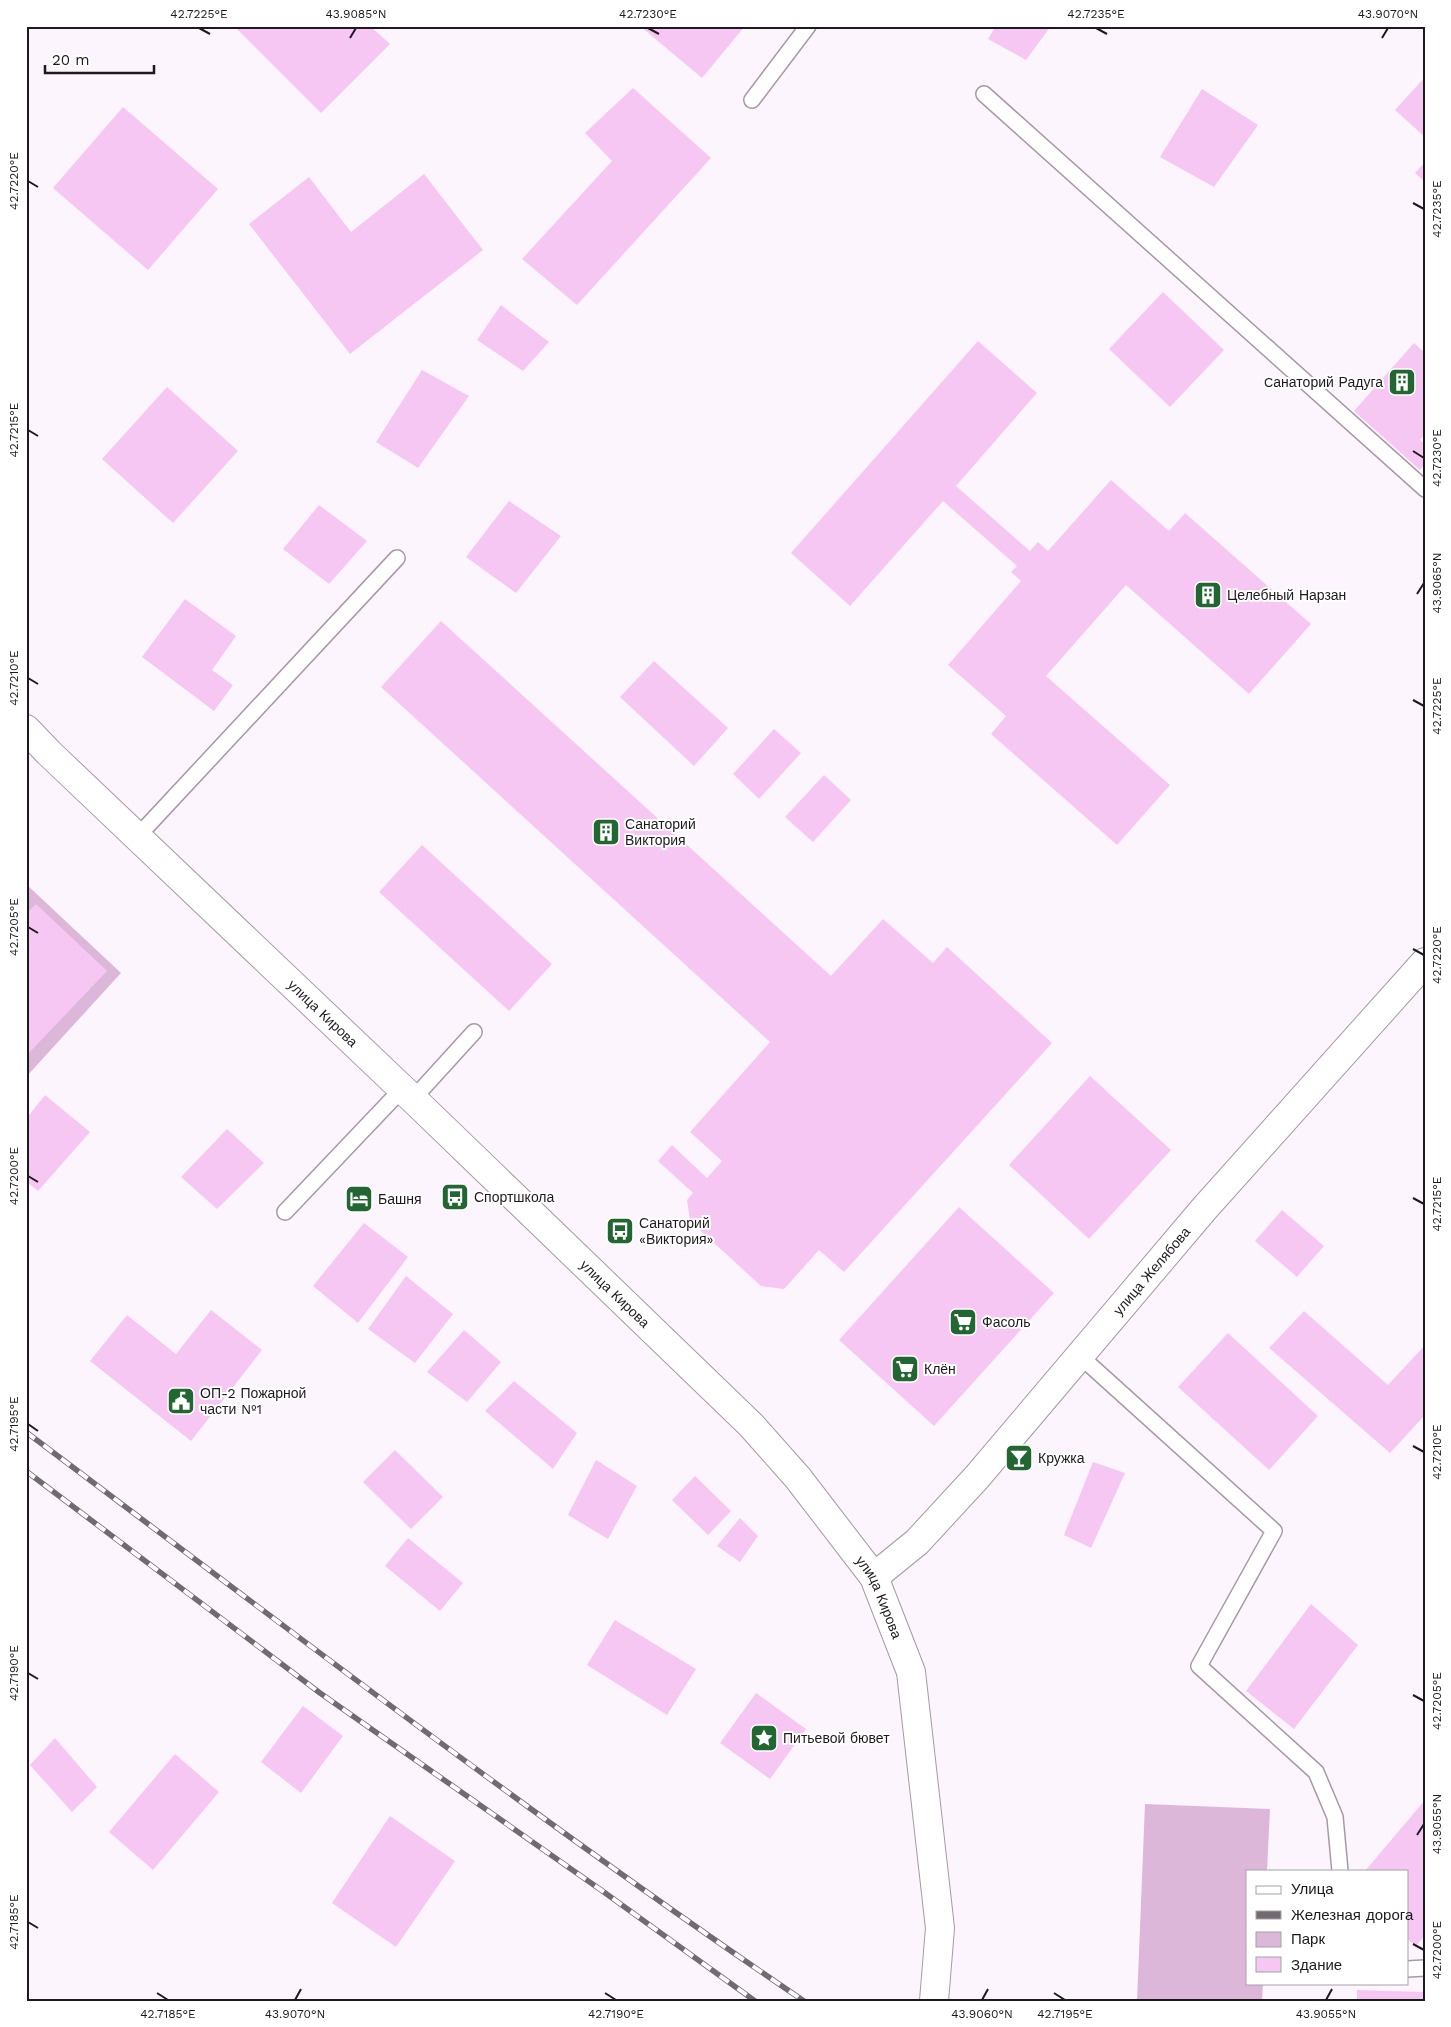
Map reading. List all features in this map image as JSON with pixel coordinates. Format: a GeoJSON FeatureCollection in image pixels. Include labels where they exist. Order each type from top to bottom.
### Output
{"type":"FeatureCollection","features":[{"type":"Feature","properties":{"kind":"street","name":"улица Кирова"},"geometry":{"type":"LineString","coordinates":[[26,729],[751,1424],[798,1478],[874,1577],[911,1672],[940,1928],[934,2001]]}},
{"type":"Feature","properties":{"kind":"street","name":"улица Желябова"},"geometry":{"type":"LineString","coordinates":[[874,1577],[917,1542],[977,1478],[1204,1209],[1425,962]]}},
{"type":"Feature","properties":{"kind":"lane"},"geometry":{"type":"LineString","coordinates":[[752,100],[808,26]]}},
{"type":"Feature","properties":{"kind":"lane"},"geometry":{"type":"LineString","coordinates":[[984,94],[1425,489]]}},
{"type":"Feature","properties":{"kind":"lane"},"geometry":{"type":"LineString","coordinates":[[137,837],[397,558]]}},
{"type":"Feature","properties":{"kind":"lane"},"geometry":{"type":"LineString","coordinates":[[285,1212],[474,1032]]}},
{"type":"Feature","properties":{"kind":"lane"},"geometry":{"type":"LineString","coordinates":[[1079,1355],[1274,1531],[1199,1666],[1316,1772],[1335,1817],[1340,1870]]}},
{"type":"Feature","properties":{"kind":"lane"},"geometry":{"type":"LineString","coordinates":[[1408,1968],[1425,1968]]}},
{"type":"Feature","properties":{"kind":"green space"},"geometry":{"type":"Polygon","coordinates":[[[26,884],[121,973],[26,1077],[26,884]]]}},
{"type":"Feature","properties":{"kind":"green space"},"geometry":{"type":"Polygon","coordinates":[[[1145,1804],[1270,1809],[1267,1870],[1246,1870],[1246,1984],[1263,1984],[1262,2001],[1137,2001],[1145,1804]]]}},
{"type":"Feature","properties":{"kind":"building"},"geometry":{"type":"Polygon","coordinates":[[[234,26],[370,26],[390,44],[321,113],[234,26]]]}},
{"type":"Feature","properties":{"kind":"building"},"geometry":{"type":"Polygon","coordinates":[[[640,26],[745,26],[702,78],[640,26]]]}},
{"type":"Feature","properties":{"kind":"building"},"geometry":{"type":"Polygon","coordinates":[[[996,26],[1051,26],[1026,60],[988,39],[996,26]]]}},
{"type":"Feature","properties":{"kind":"building"},"geometry":{"type":"Polygon","coordinates":[[[1425,77],[1425,137],[1395,110],[1425,77]]]}},
{"type":"Feature","properties":{"kind":"building"},"geometry":{"type":"Polygon","coordinates":[[[633,88],[711,158],[577,305],[522,259],[612,161],[585,133],[633,88]]]}},
{"type":"Feature","properties":{"kind":"building"},"geometry":{"type":"Polygon","coordinates":[[[1202,89],[1258,125],[1214,187],[1160,157],[1202,89]]]}},
{"type":"Feature","properties":{"kind":"building"},"geometry":{"type":"Polygon","coordinates":[[[123,107],[218,189],[148,270],[53,188],[123,107]]]}},
{"type":"Feature","properties":{"kind":"building"},"geometry":{"type":"Polygon","coordinates":[[[1425,162],[1425,182],[1415,173],[1425,162]]]}},
{"type":"Feature","properties":{"kind":"building"},"geometry":{"type":"Polygon","coordinates":[[[424,174],[483,250],[350,354],[249,224],[309,177],[351,232],[424,174]]]}},
{"type":"Feature","properties":{"kind":"building"},"geometry":{"type":"Polygon","coordinates":[[[1163,292],[1224,350],[1170,407],[1109,349],[1163,292]]]}},
{"type":"Feature","properties":{"kind":"building"},"geometry":{"type":"Polygon","coordinates":[[[501,305],[549,342],[523,371],[477,340],[501,305]]]}},
{"type":"Feature","properties":{"kind":"building","name":"Целебный Нарзан"},"geometry":{"type":"Polygon","coordinates":[[[978,341],[1037,393],[956,486],[1030,551],[1038,542],[1048,551],[1111,480],[1169,531],[1185,513],[1311,624],[1249,694],[1126,585],[1046,676],[1170,785],[1117,845],[991,734],[1006,716],[948,665],[1021,581],[1011,572],[1017,566],[943,501],[850,606],[791,553],[978,341]]]}},
{"type":"Feature","properties":{"kind":"building","name":"Cанаторий Радуга"},"geometry":{"type":"Polygon","coordinates":[[[1414,343],[1425,353],[1425,434],[1420,440],[1425,444],[1425,464],[1420,470],[1354,411],[1414,343]]]}},
{"type":"Feature","properties":{"kind":"building"},"geometry":{"type":"Polygon","coordinates":[[[422,370],[469,396],[418,468],[376,442],[422,370]]]}},
{"type":"Feature","properties":{"kind":"building"},"geometry":{"type":"Polygon","coordinates":[[[167,387],[238,451],[173,523],[102,459],[167,387]]]}},
{"type":"Feature","properties":{"kind":"building"},"geometry":{"type":"Polygon","coordinates":[[[509,501],[561,536],[516,593],[466,557],[509,501]]]}},
{"type":"Feature","properties":{"kind":"building"},"geometry":{"type":"Polygon","coordinates":[[[319,505],[367,541],[329,584],[283,549],[319,505]]]}},
{"type":"Feature","properties":{"kind":"building"},"geometry":{"type":"Polygon","coordinates":[[[185,599],[236,636],[212,670],[233,685],[214,711],[142,657],[185,599]]]}},
{"type":"Feature","properties":{"kind":"building"},"geometry":{"type":"Polygon","coordinates":[[[441,621],[831,976],[883,919],[933,963],[947,947],[1052,1043],[844,1272],[819,1250],[784,1289],[761,1286],[690,1221],[687,1200],[693,1193],[658,1161],[672,1145],[707,1178],[722,1161],[690,1132],[770,1042],[381,687],[441,621]]]}},
{"type":"Feature","properties":{"kind":"building"},"geometry":{"type":"Polygon","coordinates":[[[654,661],[728,728],[694,766],[620,697],[654,661]]]}},
{"type":"Feature","properties":{"kind":"building"},"geometry":{"type":"Polygon","coordinates":[[[774,729],[801,753],[759,799],[733,774],[774,729]]]}},
{"type":"Feature","properties":{"kind":"building"},"geometry":{"type":"Polygon","coordinates":[[[824,775],[851,800],[813,842],[785,817],[824,775]]]}},
{"type":"Feature","properties":{"kind":"building"},"geometry":{"type":"Polygon","coordinates":[[[422,845],[552,964],[509,1011],[379,892],[422,845]]]}},
{"type":"Feature","properties":{"kind":"building"},"geometry":{"type":"Polygon","coordinates":[[[36,904],[107,971],[26,1056],[26,914],[36,904]]]}},
{"type":"Feature","properties":{"kind":"building"},"geometry":{"type":"Polygon","coordinates":[[[1090,1076],[1171,1150],[1089,1239],[1009,1165],[1090,1076]]]}},
{"type":"Feature","properties":{"kind":"building"},"geometry":{"type":"Polygon","coordinates":[[[45,1095],[90,1132],[38,1191],[26,1181],[26,1119],[45,1095]]]}},
{"type":"Feature","properties":{"kind":"building"},"geometry":{"type":"Polygon","coordinates":[[[227,1129],[264,1163],[217,1209],[181,1177],[227,1129]]]}},
{"type":"Feature","properties":{"kind":"building"},"geometry":{"type":"Polygon","coordinates":[[[959,1207],[1054,1293],[934,1426],[839,1340],[959,1207]]]}},
{"type":"Feature","properties":{"kind":"building"},"geometry":{"type":"Polygon","coordinates":[[[1282,1210],[1324,1246],[1297,1277],[1255,1241],[1282,1210]]]}},
{"type":"Feature","properties":{"kind":"building"},"geometry":{"type":"Polygon","coordinates":[[[364,1223],[408,1257],[358,1323],[313,1286],[364,1223]]]}},
{"type":"Feature","properties":{"kind":"building"},"geometry":{"type":"Polygon","coordinates":[[[406,1276],[453,1314],[415,1363],[368,1329],[406,1276]]]}},
{"type":"Feature","properties":{"kind":"building","name":"ОП-2 Пожарной части №1"},"geometry":{"type":"Polygon","coordinates":[[[211,1310],[262,1350],[191,1441],[90,1361],[127,1315],[176,1354],[211,1310]]]}},
{"type":"Feature","properties":{"kind":"building"},"geometry":{"type":"Polygon","coordinates":[[[1304,1311],[1388,1385],[1425,1345],[1425,1415],[1390,1453],[1269,1348],[1304,1311]]]}},
{"type":"Feature","properties":{"kind":"building"},"geometry":{"type":"Polygon","coordinates":[[[464,1330],[501,1362],[467,1402],[427,1372],[464,1330]]]}},
{"type":"Feature","properties":{"kind":"building"},"geometry":{"type":"Polygon","coordinates":[[[1228,1333],[1318,1416],[1269,1470],[1178,1387],[1228,1333]]]}},
{"type":"Feature","properties":{"kind":"building"},"geometry":{"type":"Polygon","coordinates":[[[514,1381],[577,1433],[553,1469],[485,1411],[514,1381]]]}},
{"type":"Feature","properties":{"kind":"building"},"geometry":{"type":"Polygon","coordinates":[[[395,1450],[443,1497],[411,1529],[363,1482],[395,1450]]]}},
{"type":"Feature","properties":{"kind":"building"},"geometry":{"type":"Polygon","coordinates":[[[596,1460],[637,1486],[608,1539],[568,1515],[596,1460]]]}},
{"type":"Feature","properties":{"kind":"building"},"geometry":{"type":"Polygon","coordinates":[[[1093,1462],[1125,1473],[1091,1548],[1064,1535],[1093,1462]]]}},
{"type":"Feature","properties":{"kind":"building"},"geometry":{"type":"Polygon","coordinates":[[[695,1476],[731,1511],[708,1535],[672,1500],[695,1476]]]}},
{"type":"Feature","properties":{"kind":"building"},"geometry":{"type":"Polygon","coordinates":[[[740,1518],[758,1536],[740,1562],[717,1546],[740,1518]]]}},
{"type":"Feature","properties":{"kind":"building"},"geometry":{"type":"Polygon","coordinates":[[[408,1538],[463,1583],[440,1611],[385,1566],[408,1538]]]}},
{"type":"Feature","properties":{"kind":"building"},"geometry":{"type":"Polygon","coordinates":[[[1311,1604],[1358,1645],[1294,1729],[1246,1691],[1311,1604]]]}},
{"type":"Feature","properties":{"kind":"building"},"geometry":{"type":"Polygon","coordinates":[[[615,1620],[696,1669],[667,1715],[587,1665],[615,1620]]]}},
{"type":"Feature","properties":{"kind":"building"},"geometry":{"type":"Polygon","coordinates":[[[756,1693],[806,1729],[770,1779],[720,1743],[756,1693]]]}},
{"type":"Feature","properties":{"kind":"building"},"geometry":{"type":"Polygon","coordinates":[[[303,1706],[343,1736],[301,1793],[261,1762],[303,1706]]]}},
{"type":"Feature","properties":{"kind":"building"},"geometry":{"type":"Polygon","coordinates":[[[55,1738],[97,1787],[72,1812],[30,1765],[55,1738]]]}},
{"type":"Feature","properties":{"kind":"building"},"geometry":{"type":"Polygon","coordinates":[[[175,1754],[219,1792],[153,1870],[109,1832],[175,1754]]]}},
{"type":"Feature","properties":{"kind":"building"},"geometry":{"type":"Polygon","coordinates":[[[1425,1800],[1425,1935],[1416,1946],[1408,1940],[1408,1870],[1366,1870],[1425,1800]]]}},
{"type":"Feature","properties":{"kind":"building"},"geometry":{"type":"Polygon","coordinates":[[[390,1816],[455,1861],[396,1947],[332,1903],[390,1816]]]}},
{"type":"Feature","properties":{"kind":"building"},"geometry":{"type":"Polygon","coordinates":[[[1357,1990],[1425,1992],[1425,2001],[1357,2001],[1357,1990]]]}},
{"type":"Feature","properties":{"kind":"railway"},"geometry":{"type":"LineString","coordinates":[[26,1432],[509,1793],[804,2001]]}},
{"type":"Feature","properties":{"kind":"railway"},"geometry":{"type":"LineString","coordinates":[[26,1471],[320,1693],[601,1890],[755,2001]]}},
{"type":"Feature","properties":{"kind":"place","name":"Cанаторий Радуга"},"geometry":{"type":"Point","coordinates":[1402,382]}},
{"type":"Feature","properties":{"kind":"place","name":"Целебный Нарзан"},"geometry":{"type":"Point","coordinates":[1208,595]}},
{"type":"Feature","properties":{"kind":"place","name":"Санаторий Виктория"},"geometry":{"type":"Point","coordinates":[606,832]}},
{"type":"Feature","properties":{"kind":"place","name":"Спортшкола"},"geometry":{"type":"Point","coordinates":[455,1197]}},
{"type":"Feature","properties":{"kind":"place","name":"Башня"},"geometry":{"type":"Point","coordinates":[359,1199]}},
{"type":"Feature","properties":{"kind":"place","name":"Санаторий «Виктория»"},"geometry":{"type":"Point","coordinates":[620,1231]}},
{"type":"Feature","properties":{"kind":"place","name":"Фасоль"},"geometry":{"type":"Point","coordinates":[963,1322]}},
{"type":"Feature","properties":{"kind":"place","name":"Клён"},"geometry":{"type":"Point","coordinates":[905,1369]}},
{"type":"Feature","properties":{"kind":"place","name":"ОП-2 Пожарной части №1"},"geometry":{"type":"Point","coordinates":[181,1401]}},
{"type":"Feature","properties":{"kind":"place","name":"Кружка"},"geometry":{"type":"Point","coordinates":[1019,1458]}},
{"type":"Feature","properties":{"kind":"place","name":"Питьевой бювет"},"geometry":{"type":"Point","coordinates":[764,1738]}}]}
